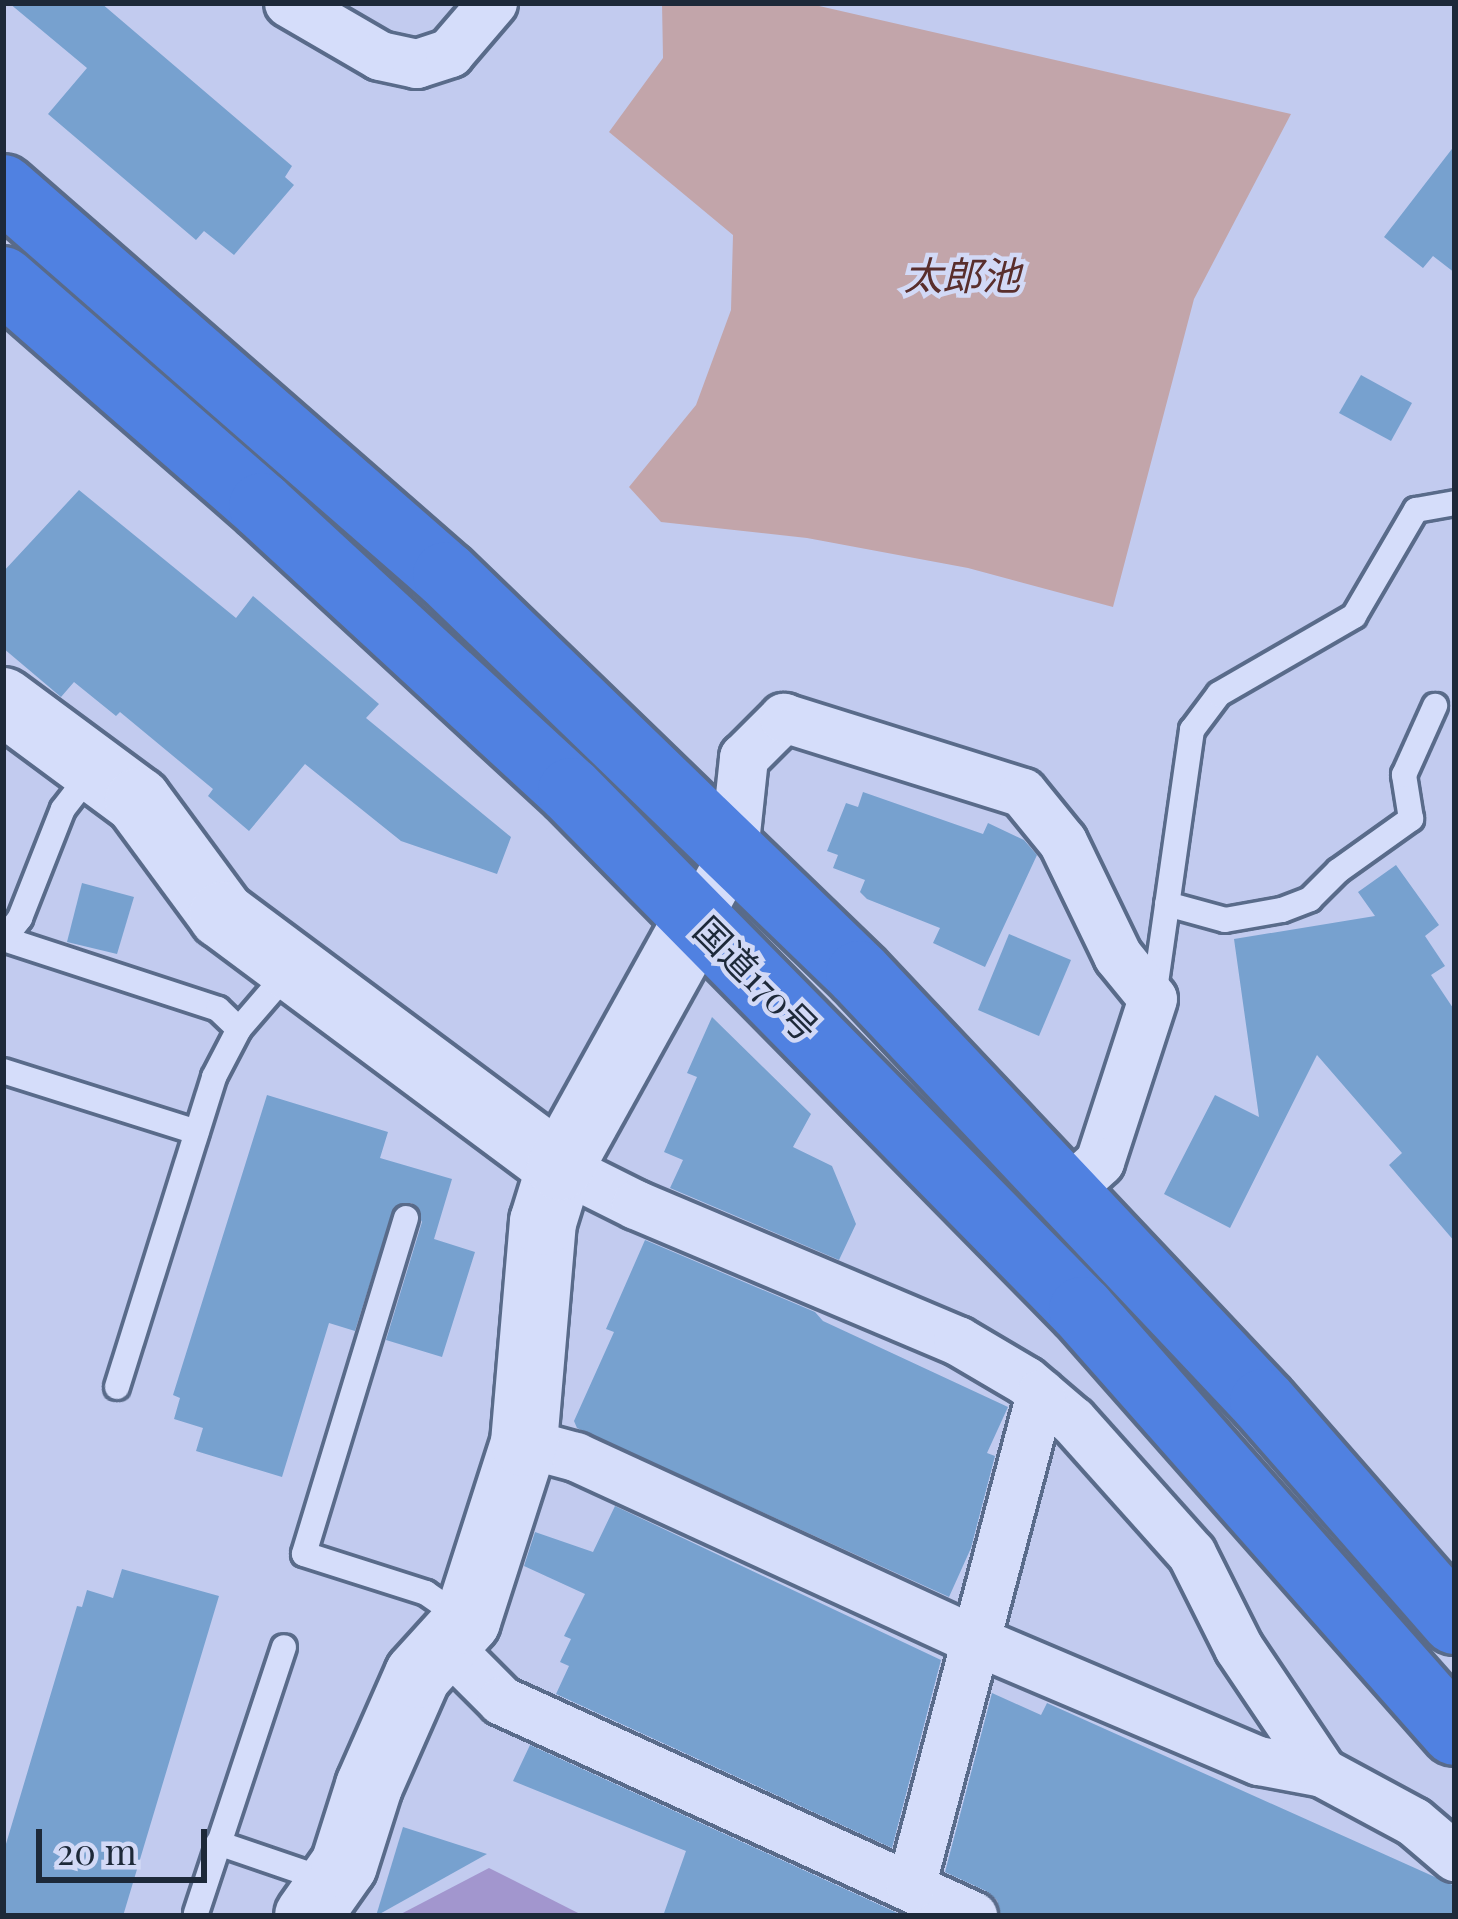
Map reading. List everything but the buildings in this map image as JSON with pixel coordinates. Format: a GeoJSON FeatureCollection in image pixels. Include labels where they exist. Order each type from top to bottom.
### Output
{"type":"FeatureCollection","features":[{"type":"Feature","properties":{"kind":"highway","name":"国道170号"},"geometry":{"type":"LineString","coordinates":[[3,188],[446,575],[734,852],[1068,1191],[1455,1622]]}},
{"type":"Feature","properties":{"kind":"highway","name":"国道170号"},"geometry":{"type":"LineString","coordinates":[[3,280],[262,506],[572,791],[1082,1310],[1455,1732]]}},
{"type":"Feature","properties":{"kind":"street"},"geometry":{"type":"LineString","coordinates":[[289,3],[380,56],[417,64],[450,52],[493,3]]}},
{"type":"Feature","properties":{"kind":"street"},"geometry":{"type":"LineString","coordinates":[[3,701],[138,801],[222,915],[560,1167],[636,1205],[958,1341],[1041,1394],[1073,1421],[1192,1554],[1239,1648],[1322,1773]]}},
{"type":"Feature","properties":{"kind":"street"},"geometry":{"type":"LineString","coordinates":[[320,1899],[344,1865],[369,1786],[418,1675],[457,1633],[524,1443],[543,1222],[560,1167],[734,852],[744,758],[784,718],[1023,793],[1063,842],[1118,956],[1153,999],[1100,1162],[1068,1191]]}},
{"type":"Feature","properties":{"kind":"street"},"geometry":{"type":"LineString","coordinates":[[911,1887],[1041,1394]]}},
{"type":"Feature","properties":{"kind":"street"},"geometry":{"type":"LineString","coordinates":[[524,1443],[576,1457],[978,1642],[1259,1761],[1322,1773],[1414,1822],[1455,1857]]}},
{"type":"Feature","properties":{"kind":"street"},"geometry":{"type":"LineString","coordinates":[[457,1633],[502,1701],[973,1916]]}},
{"type":"Feature","properties":{"kind":"lane"},"geometry":{"type":"LineString","coordinates":[[1153,999],[1192,730],[1219,694],[1354,616],[1416,510],[1455,503]]}},
{"type":"Feature","properties":{"kind":"lane"},"geometry":{"type":"LineString","coordinates":[[1167,904],[1225,920],[1282,910],[1310,899],[1338,871],[1412,819],[1404,775],[1435,706]]}},
{"type":"Feature","properties":{"kind":"lane"},"geometry":{"type":"LineString","coordinates":[[94,769],[63,809],[20,918],[3,939],[218,1009],[238,1029]]}},
{"type":"Feature","properties":{"kind":"lane"},"geometry":{"type":"LineString","coordinates":[[117,1387],[214,1077],[238,1029],[290,969]]}},
{"type":"Feature","properties":{"kind":"lane"},"geometry":{"type":"LineString","coordinates":[[3,1071],[197,1132]]}},
{"type":"Feature","properties":{"kind":"lane"},"geometry":{"type":"LineString","coordinates":[[406,1218],[304,1554],[426,1593],[457,1633]]}},
{"type":"Feature","properties":{"kind":"lane"},"geometry":{"type":"LineString","coordinates":[[196,1913],[284,1647]]}},
{"type":"Feature","properties":{"kind":"lane"},"geometry":{"type":"LineString","coordinates":[[218,1843],[314,1871],[320,1899]]}},
{"type":"Feature","properties":{"kind":"shaded area"},"geometry":{"type":"Polygon","coordinates":[[[489,1868],[584,1916],[397,1916],[489,1868]]]}},
{"type":"Feature","properties":{"kind":"water","name":"太郎池"},"geometry":{"type":"Polygon","coordinates":[[[662,3],[806,3],[1291,114],[1194,299],[1113,607],[968,568],[807,538],[661,522],[629,487],[696,405],[731,310],[733,235],[609,132],[663,58],[662,3]]]}}]}
